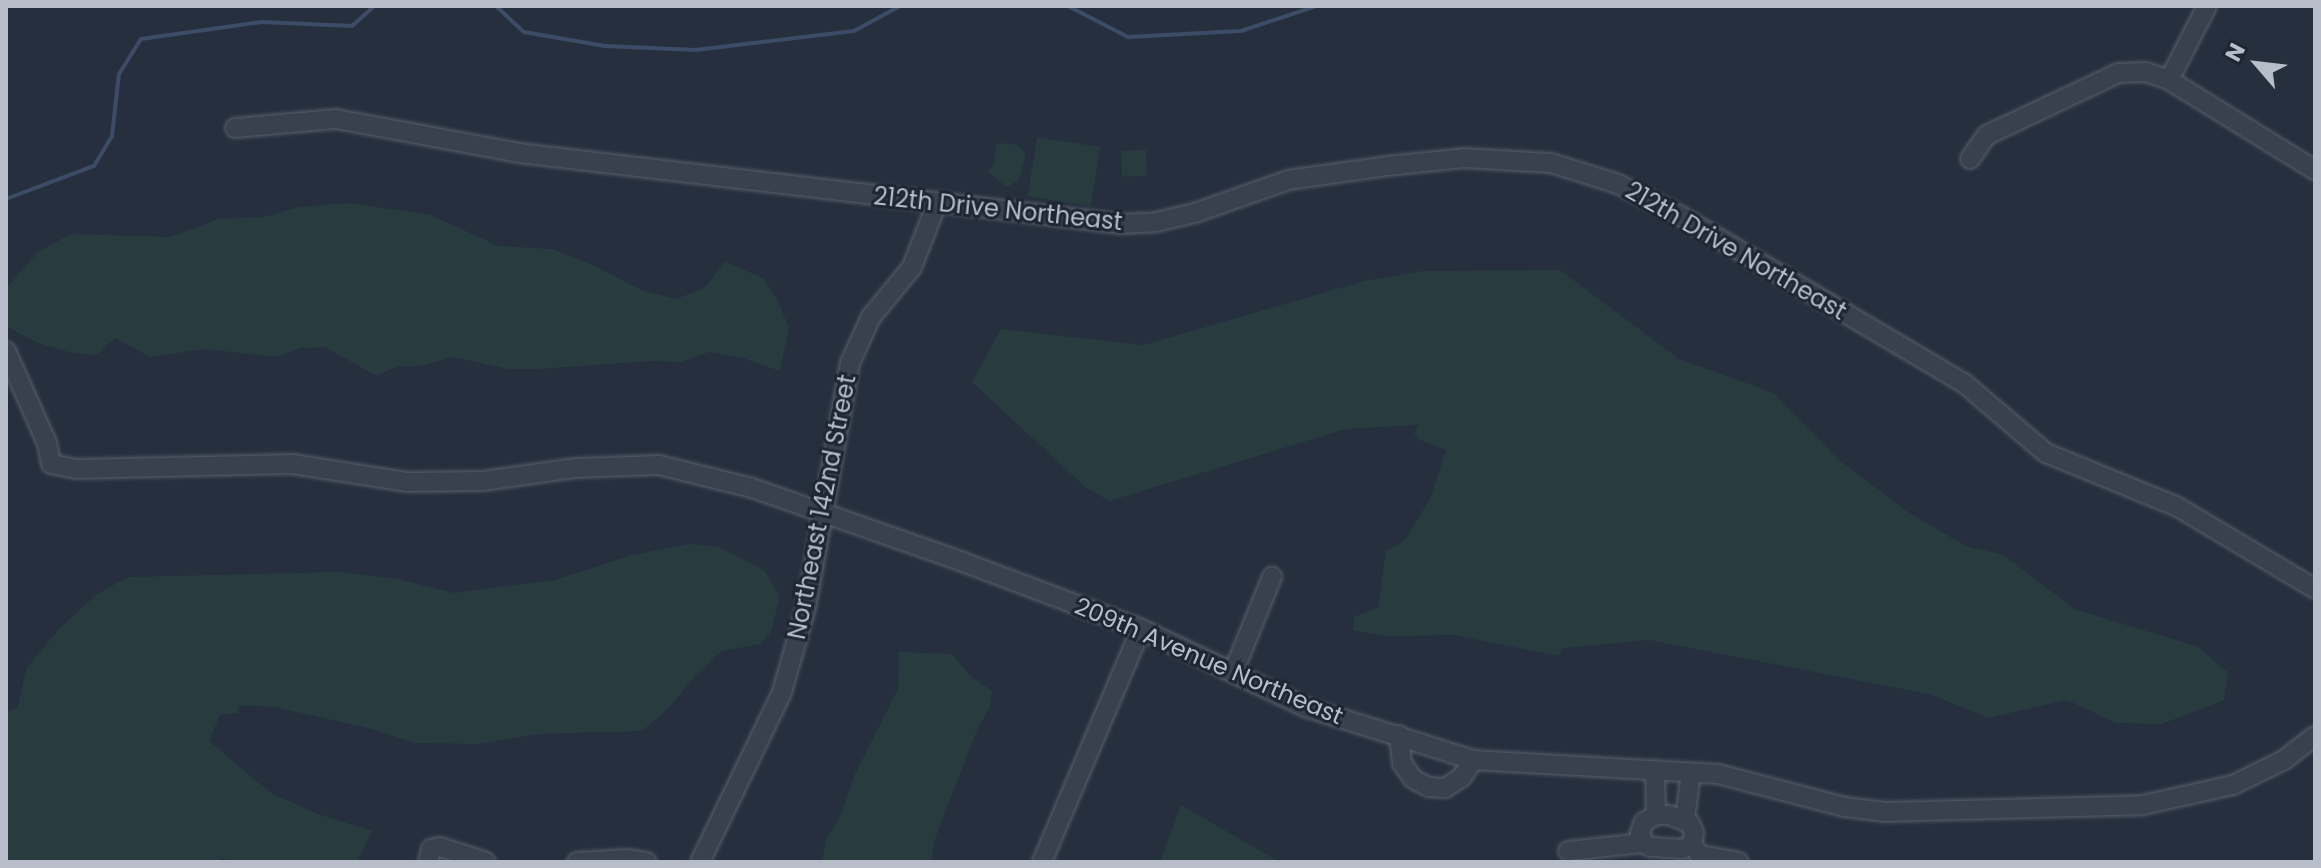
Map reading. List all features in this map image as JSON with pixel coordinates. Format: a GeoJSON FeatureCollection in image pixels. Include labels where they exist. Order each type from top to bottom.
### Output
{"type":"FeatureCollection","features":[{"type":"Feature","properties":{"kind":"street"},"geometry":{"type":"LineString","coordinates":[[2169,80],[2207,6]]}},
{"type":"Feature","properties":{"kind":"street"},"geometry":{"type":"LineString","coordinates":[[1970,159],[1987,135],[2118,73],[2146,72],[2169,80],[2315,170]]}},
{"type":"Feature","properties":{"kind":"street","name":"212th Drive Northeast"},"geometry":{"type":"LineString","coordinates":[[235,128],[336,119],[519,153],[1122,224],[1156,222],[1195,213],[1302,178],[1464,158],[1551,163],[1618,184],[1681,216],[1965,384],[2046,453],[2176,506],[2315,589]]}},
{"type":"Feature","properties":{"kind":"street","name":"Northeast 142nd Street"},"geometry":{"type":"LineString","coordinates":[[700,862],[782,692],[806,608],[850,363],[871,317],[912,267],[937,203]]}},
{"type":"Feature","properties":{"kind":"street","name":"209th Avenue Northeast"},"geometry":{"type":"LineString","coordinates":[[6,351],[47,443],[51,464],[76,469],[292,464],[407,482],[483,481],[576,468],[659,465],[752,488],[824,513],[1141,629],[1305,707],[1473,760],[1718,774],[1845,807],[1884,812],[2143,805],[2233,785],[2284,760],[2315,736]]}},
{"type":"Feature","properties":{"kind":"street"},"geometry":{"type":"LineString","coordinates":[[1233,673],[1272,577]]}},
{"type":"Feature","properties":{"kind":"street"},"geometry":{"type":"LineString","coordinates":[[1042,862],[1141,629]]}},
{"type":"Feature","properties":{"kind":"street"},"geometry":{"type":"LineString","coordinates":[[1399,735],[1402,763],[1413,779],[1429,787],[1445,788],[1462,777],[1473,760]]}},
{"type":"Feature","properties":{"kind":"street"},"geometry":{"type":"LineString","coordinates":[[1655,770],[1656,815]]}},
{"type":"Feature","properties":{"kind":"street"},"geometry":{"type":"LineString","coordinates":[[1691,772],[1685,819],[1694,833],[1692,845],[1700,855],[1738,862]]}},
{"type":"Feature","properties":{"kind":"street"},"geometry":{"type":"LineString","coordinates":[[1643,843],[1640,832],[1644,822],[1656,815],[1685,819]]}},
{"type":"Feature","properties":{"kind":"street"},"geometry":{"type":"LineString","coordinates":[[1568,851],[1643,843],[1650,847],[1682,849],[1692,845]]}},
{"type":"Feature","properties":{"kind":"street"},"geometry":{"type":"LineString","coordinates":[[428,862],[431,849],[440,847],[486,862]]}},
{"type":"Feature","properties":{"kind":"street"},"geometry":{"type":"LineString","coordinates":[[577,862],[627,859],[647,862]]}},
{"type":"Feature","properties":{"kind":"green space"},"geometry":{"type":"Polygon","coordinates":[[[1037,137],[1100,147],[1091,206],[1028,196],[1037,137]]]}},
{"type":"Feature","properties":{"kind":"green space"},"geometry":{"type":"Polygon","coordinates":[[[996,145],[1018,145],[1026,154],[1019,180],[1007,187],[988,172],[994,163],[996,145]]]}},
{"type":"Feature","properties":{"kind":"green space"},"geometry":{"type":"Polygon","coordinates":[[[1146,150],[1147,176],[1122,177],[1121,151],[1146,150]]]}},
{"type":"Feature","properties":{"kind":"green space"},"geometry":{"type":"Polygon","coordinates":[[[349,203],[431,215],[498,246],[552,249],[597,267],[643,291],[676,299],[704,288],[725,262],[763,278],[777,299],[789,328],[780,371],[743,358],[709,352],[681,362],[649,361],[539,369],[509,369],[453,357],[419,366],[398,366],[377,376],[325,347],[301,348],[276,357],[205,349],[150,357],[115,338],[97,355],[72,353],[38,343],[6,326],[6,288],[37,253],[70,234],[171,237],[218,219],[264,217],[299,207],[349,203]]]}},
{"type":"Feature","properties":{"kind":"green space"},"geometry":{"type":"Polygon","coordinates":[[[1560,270],[1679,359],[1774,393],[1840,461],[1911,514],[1966,546],[2004,555],[2074,609],[2196,646],[2228,672],[2224,700],[2162,724],[2116,723],[2067,700],[1989,718],[1929,694],[1649,640],[1562,648],[1559,656],[1454,635],[1385,636],[1353,630],[1354,617],[1378,607],[1386,551],[1405,540],[1431,497],[1446,450],[1420,440],[1414,433],[1419,425],[1346,429],[1109,501],[1084,486],[972,382],[1001,329],[1144,345],[1364,281],[1422,271],[1560,270]]]}},
{"type":"Feature","properties":{"kind":"green space"},"geometry":{"type":"Polygon","coordinates":[[[690,544],[719,547],[764,570],[780,596],[771,632],[760,644],[722,651],[696,675],[667,710],[642,731],[538,734],[479,744],[415,743],[372,729],[275,707],[245,705],[238,707],[239,713],[220,715],[209,741],[271,793],[318,814],[372,831],[357,862],[231,862],[223,858],[218,862],[6,862],[6,713],[18,707],[26,669],[59,629],[97,594],[128,577],[338,572],[398,579],[454,593],[555,580],[632,555],[690,544]]]}},
{"type":"Feature","properties":{"kind":"green space"},"geometry":{"type":"Polygon","coordinates":[[[899,652],[952,654],[969,675],[992,691],[990,707],[977,730],[946,810],[935,839],[931,862],[822,862],[826,840],[840,817],[855,774],[898,689],[899,652]]]}},
{"type":"Feature","properties":{"kind":"green space"},"geometry":{"type":"Polygon","coordinates":[[[1181,805],[1280,862],[1160,862],[1181,805]]]}},
{"type":"Feature","properties":{"kind":"waterway"},"geometry":{"type":"LineString","coordinates":[[6,199],[94,166],[112,136],[119,74],[141,39],[262,22],[352,26],[374,6]]}},
{"type":"Feature","properties":{"kind":"waterway"},"geometry":{"type":"LineString","coordinates":[[496,6],[524,32],[605,46],[696,50],[854,31],[900,6]]}},
{"type":"Feature","properties":{"kind":"waterway"},"geometry":{"type":"LineString","coordinates":[[1068,6],[1128,37],[1241,31],[1316,6]]}}]}
